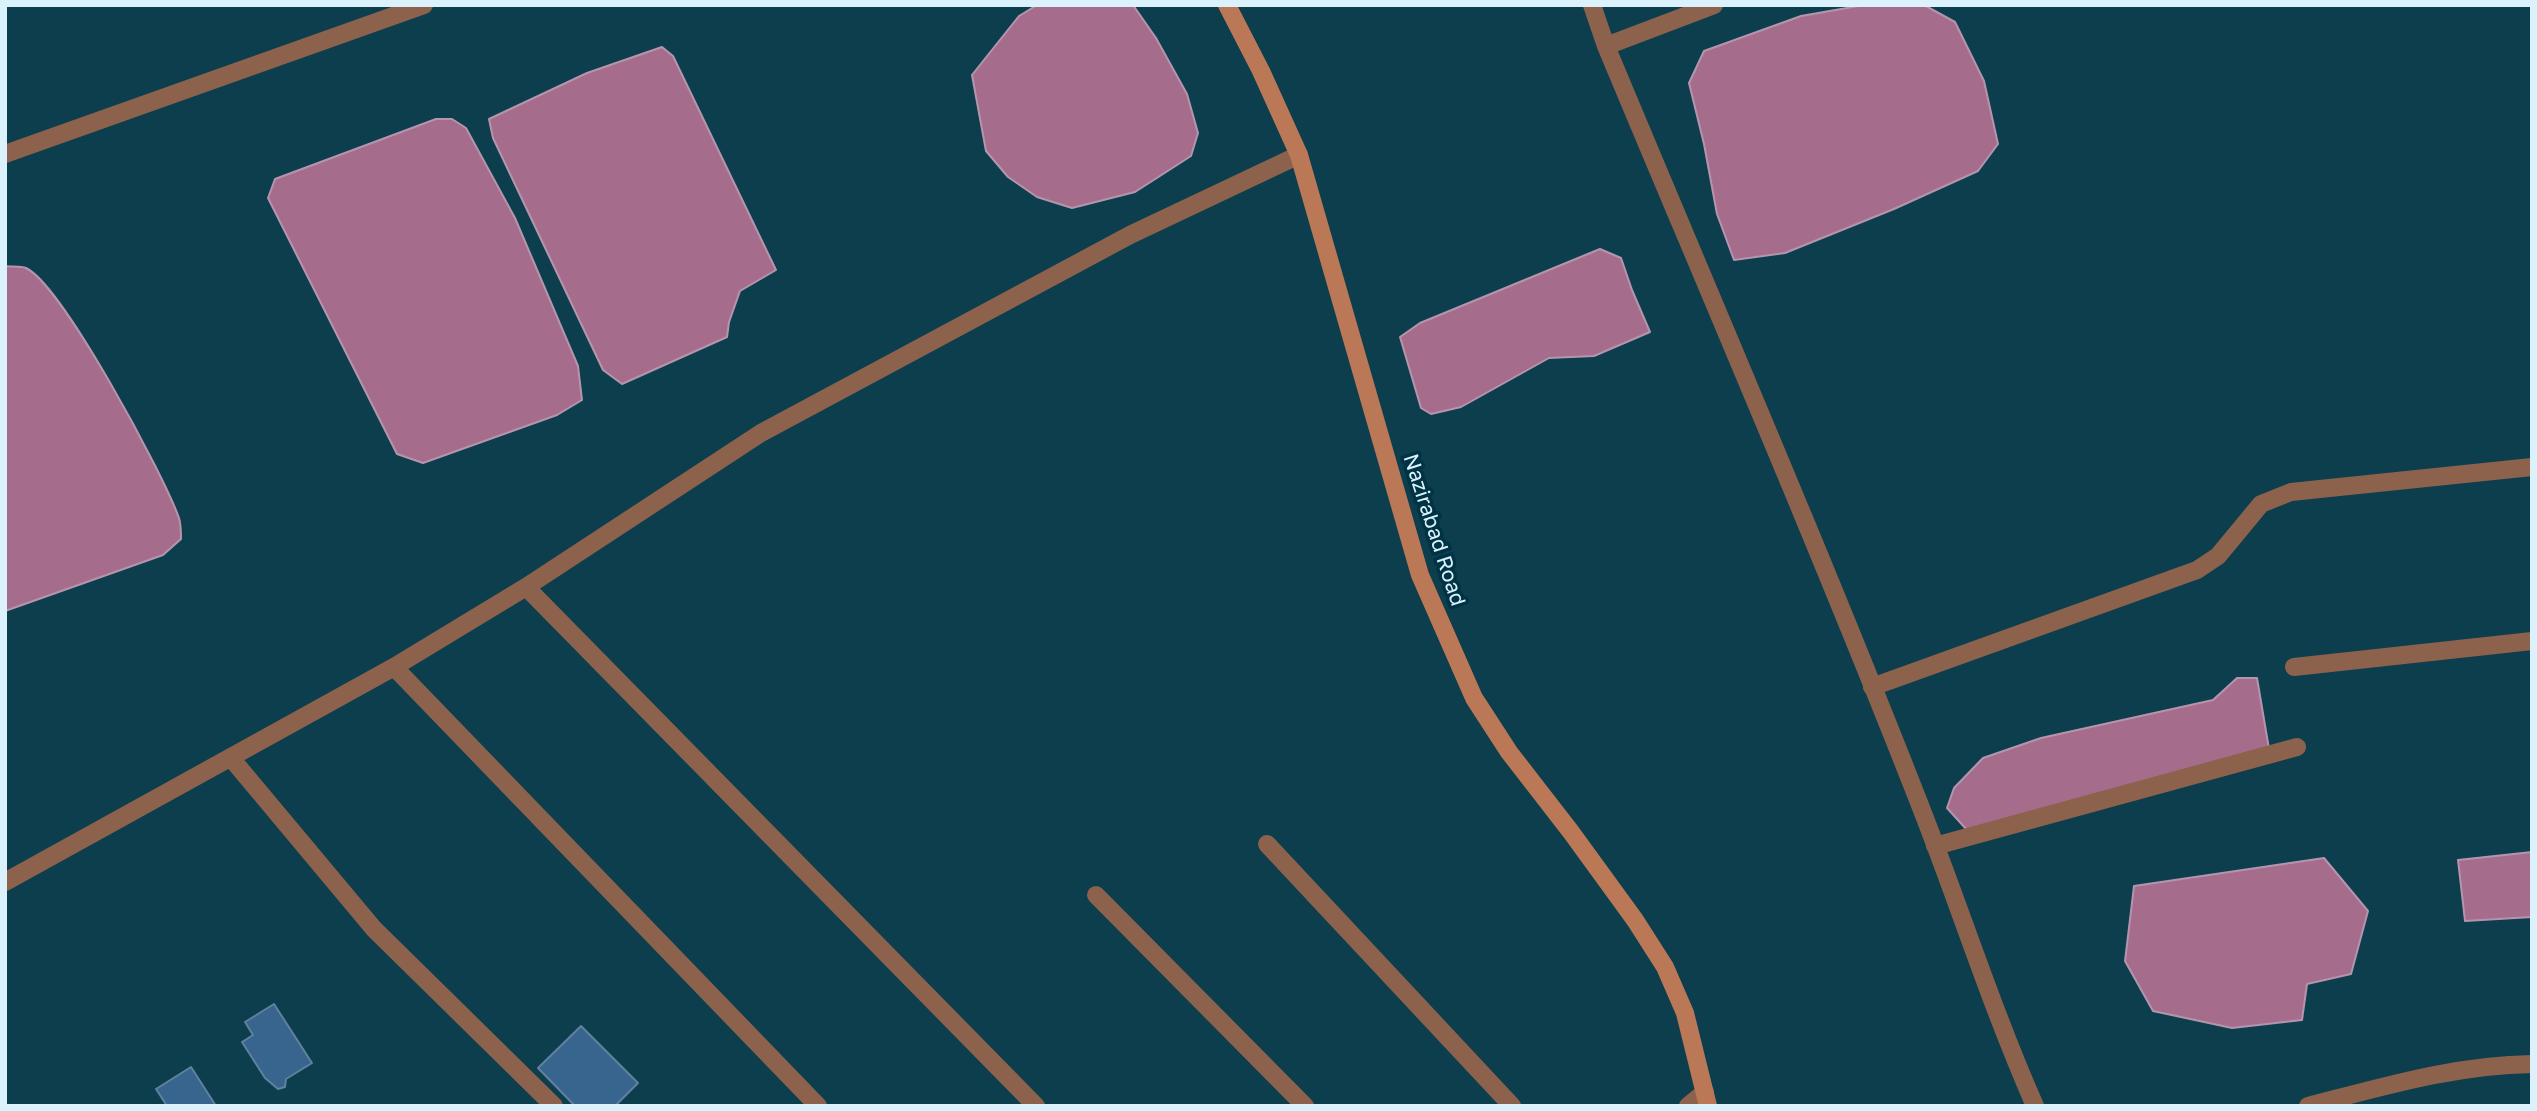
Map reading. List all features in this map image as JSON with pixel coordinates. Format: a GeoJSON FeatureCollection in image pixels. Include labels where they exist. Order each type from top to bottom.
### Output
{"type":"FeatureCollection","features":[{"type":"Feature","properties":{"kind":"main road","name":"Nazirabad Road"},"geometry":{"type":"LineString","coordinates":[[1227,5],[1261,71],[1298,155],[1420,575],[1447,641],[1474,698],[1509,752],[1579,843],[1665,967],[1685,1013],[1706,1099]]}},
{"type":"Feature","properties":{"kind":"street"},"geometry":{"type":"LineString","coordinates":[[5,154],[424,5]]}},
{"type":"Feature","properties":{"kind":"street"},"geometry":{"type":"LineString","coordinates":[[1592,5],[1606,46],[1872,687],[2035,1106]]}},
{"type":"Feature","properties":{"kind":"street"},"geometry":{"type":"LineString","coordinates":[[1606,46],[1714,5]]}},
{"type":"Feature","properties":{"kind":"street"},"geometry":{"type":"LineString","coordinates":[[5,882],[394,667],[526,587],[761,433],[1130,235],[1298,155]]}},
{"type":"Feature","properties":{"kind":"street"},"geometry":{"type":"LineString","coordinates":[[1872,687],[2197,570],[2218,556],[2262,504],[2291,492],[2532,467]]}},
{"type":"Feature","properties":{"kind":"street"},"geometry":{"type":"LineString","coordinates":[[526,587],[1031,1104]]}},
{"type":"Feature","properties":{"kind":"street"},"geometry":{"type":"LineString","coordinates":[[2294,667],[2532,641]]}},
{"type":"Feature","properties":{"kind":"street"},"geometry":{"type":"LineString","coordinates":[[394,667],[818,1106]]}},
{"type":"Feature","properties":{"kind":"street"},"geometry":{"type":"LineString","coordinates":[[1934,846],[2297,747]]}},
{"type":"Feature","properties":{"kind":"street"},"geometry":{"type":"LineString","coordinates":[[231,758],[374,929],[554,1106]]}},
{"type":"Feature","properties":{"kind":"street"},"geometry":{"type":"LineString","coordinates":[[1267,844],[1512,1106]]}},
{"type":"Feature","properties":{"kind":"street"},"geometry":{"type":"LineString","coordinates":[[1096,895],[1305,1106]]}},
{"type":"Feature","properties":{"kind":"street"},"geometry":{"type":"LineString","coordinates":[[2308,1106],[2419,1077],[2494,1065],[2532,1064]]}},
{"type":"Feature","properties":{"kind":"street"},"geometry":{"type":"LineString","coordinates":[[1688,1106],[1706,1099]]}},
{"type":"Feature","properties":{"kind":"shaded area"},"geometry":{"type":"Polygon","coordinates":[[[1037,5],[1133,5],[1156,38],[1187,94],[1198,133],[1191,156],[1135,192],[1072,208],[1037,197],[1008,177],[986,151],[972,75],[1019,16],[1037,5]]]}},
{"type":"Feature","properties":{"kind":"shaded area"},"geometry":{"type":"Polygon","coordinates":[[[1864,5],[1924,5],[1955,22],[1984,81],[1998,144],[1978,171],[1894,209],[1785,253],[1734,260],[1717,214],[1689,83],[1704,51],[1801,16],[1864,5]]]}},
{"type":"Feature","properties":{"kind":"shaded area"},"geometry":{"type":"Polygon","coordinates":[[[662,47],[673,56],[776,270],[740,291],[729,322],[727,337],[622,384],[603,370],[493,138],[489,119],[587,73],[662,47]]]}},
{"type":"Feature","properties":{"kind":"shaded area"},"geometry":{"type":"Polygon","coordinates":[[[436,119],[452,119],[466,128],[515,218],[578,366],[582,400],[557,415],[423,463],[397,454],[268,198],[275,179],[436,119]]]}},
{"type":"Feature","properties":{"kind":"shaded area"},"geometry":{"type":"Polygon","coordinates":[[[1600,249],[1621,258],[1650,332],[1594,356],[1549,358],[1461,407],[1431,414],[1421,408],[1400,337],[1420,323],[1600,249]]]}},
{"type":"Feature","properties":{"kind":"shaded area"},"geometry":{"type":"Polygon","coordinates":[[[5,266],[26,268],[42,282],[86,343],[133,424],[170,496],[180,520],[181,539],[163,555],[5,611],[5,266]]]}},
{"type":"Feature","properties":{"kind":"shaded area"},"geometry":{"type":"Polygon","coordinates":[[[2237,678],[2257,678],[2269,749],[1967,830],[1947,808],[1954,788],[1983,758],[2041,738],[2213,700],[2237,678]]]}},
{"type":"Feature","properties":{"kind":"shaded area"},"geometry":{"type":"Polygon","coordinates":[[[2532,852],[2532,917],[2465,921],[2458,860],[2532,852]]]}},
{"type":"Feature","properties":{"kind":"shaded area"},"geometry":{"type":"Polygon","coordinates":[[[2324,858],[2368,911],[2351,974],[2307,984],[2302,1020],[2232,1028],[2153,1011],[2125,961],[2134,886],[2324,858]]]}},
{"type":"Feature","properties":{"kind":"building"},"geometry":{"type":"Polygon","coordinates":[[[274,1004],[312,1063],[286,1079],[285,1087],[278,1089],[265,1078],[242,1042],[253,1035],[245,1022],[274,1004]]]}},
{"type":"Feature","properties":{"kind":"building"},"geometry":{"type":"Polygon","coordinates":[[[581,1026],[638,1083],[615,1106],[575,1106],[538,1068],[581,1026]]]}},
{"type":"Feature","properties":{"kind":"building"},"geometry":{"type":"Polygon","coordinates":[[[191,1067],[216,1106],[167,1106],[156,1089],[191,1067]]]}}]}
